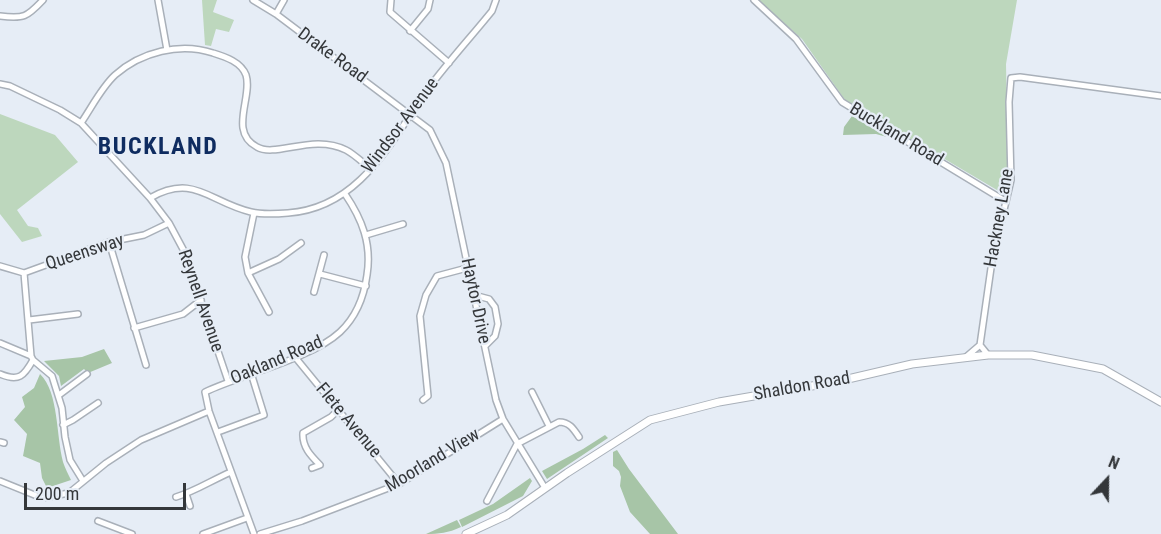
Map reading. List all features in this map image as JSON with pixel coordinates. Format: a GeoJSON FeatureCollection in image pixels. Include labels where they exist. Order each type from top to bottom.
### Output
{"type":"FeatureCollection","features":[{"type":"Feature","properties":{"kind":"street"},"geometry":{"type":"LineString","coordinates":[[0,16],[18,18],[29,15],[43,0]]}},
{"type":"Feature","properties":{"kind":"street"},"geometry":{"type":"LineString","coordinates":[[158,0],[166,50]]}},
{"type":"Feature","properties":{"kind":"street","name":"Drake Road"},"geometry":{"type":"LineString","coordinates":[[253,0],[276,14],[411,114]]}},
{"type":"Feature","properties":{"kind":"street"},"geometry":{"type":"LineString","coordinates":[[276,14],[284,0]]}},
{"type":"Feature","properties":{"kind":"street"},"geometry":{"type":"LineString","coordinates":[[391,0],[390,12],[449,63],[492,11],[496,0]]}},
{"type":"Feature","properties":{"kind":"street"},"geometry":{"type":"LineString","coordinates":[[410,31],[428,9],[430,0]]}},
{"type":"Feature","properties":{"kind":"street","name":"Buckland Road"},"geometry":{"type":"LineString","coordinates":[[754,0],[796,39],[842,102],[1005,201]]}},
{"type":"Feature","properties":{"kind":"street"},"geometry":{"type":"LineString","coordinates":[[81,123],[103,88],[116,75],[150,54],[180,48],[202,50],[237,63],[246,75],[242,124],[247,138],[255,147],[266,151],[322,143],[346,150],[370,170]]}},
{"type":"Feature","properties":{"kind":"street","name":"Windsor Avenue"},"geometry":{"type":"LineString","coordinates":[[150,198],[165,190],[185,187],[199,190],[227,204],[254,213],[298,212],[320,207],[345,194],[370,170],[449,63]]}},
{"type":"Feature","properties":{"kind":"street","name":"Hackney Lane"},"geometry":{"type":"LineString","coordinates":[[980,345],[992,261],[1011,180],[1011,78],[1020,77],[1161,96]]}},
{"type":"Feature","properties":{"kind":"street","name":"Reynell Avenue"},"geometry":{"type":"LineString","coordinates":[[0,84],[52,106],[81,123],[150,198],[169,223],[184,251],[228,381]]}},
{"type":"Feature","properties":{"kind":"street","name":"Haytor Drive"},"geometry":{"type":"LineString","coordinates":[[411,114],[430,130],[446,163],[496,400],[503,419],[545,488]]}},
{"type":"Feature","properties":{"kind":"street","name":"Oakland Road"},"geometry":{"type":"LineString","coordinates":[[209,411],[205,392],[321,345],[340,333],[359,306],[366,286],[369,264],[366,235],[358,213],[345,194]]}},
{"type":"Feature","properties":{"kind":"street"},"geometry":{"type":"LineString","coordinates":[[254,213],[244,257],[248,273],[269,312]]}},
{"type":"Feature","properties":{"kind":"street","name":"Queensway"},"geometry":{"type":"LineString","coordinates":[[0,266],[24,273],[110,242],[144,234],[169,223]]}},
{"type":"Feature","properties":{"kind":"street"},"geometry":{"type":"LineString","coordinates":[[366,235],[403,224]]}},
{"type":"Feature","properties":{"kind":"street"},"geometry":{"type":"LineString","coordinates":[[110,242],[146,365]]}},
{"type":"Feature","properties":{"kind":"street"},"geometry":{"type":"LineString","coordinates":[[248,273],[279,259],[301,243]]}},
{"type":"Feature","properties":{"kind":"street"},"geometry":{"type":"LineString","coordinates":[[314,292],[324,255]]}},
{"type":"Feature","properties":{"kind":"street"},"geometry":{"type":"LineString","coordinates":[[423,400],[428,396],[420,316],[426,296],[437,276],[467,268]]}},
{"type":"Feature","properties":{"kind":"street"},"geometry":{"type":"LineString","coordinates":[[0,374],[17,378],[26,374],[32,358],[24,273]]}},
{"type":"Feature","properties":{"kind":"street"},"geometry":{"type":"LineString","coordinates":[[320,274],[366,286]]}},
{"type":"Feature","properties":{"kind":"street"},"geometry":{"type":"LineString","coordinates":[[474,295],[489,299],[495,307],[498,324],[495,336],[485,346]]}},
{"type":"Feature","properties":{"kind":"street"},"geometry":{"type":"LineString","coordinates":[[134,328],[183,314],[201,300]]}},
{"type":"Feature","properties":{"kind":"street"},"geometry":{"type":"LineString","coordinates":[[29,320],[78,314]]}},
{"type":"Feature","properties":{"kind":"street"},"geometry":{"type":"LineString","coordinates":[[0,343],[32,358],[52,376],[62,408],[70,460],[83,481]]}},
{"type":"Feature","properties":{"kind":"street"},"geometry":{"type":"LineString","coordinates":[[966,357],[980,345],[988,355]]}},
{"type":"Feature","properties":{"kind":"street","name":"Shaldon Road"},"geometry":{"type":"LineString","coordinates":[[466,534],[507,515],[650,420],[719,402],[835,382],[912,364],[988,355],[1032,355],[1103,369],[1161,402]]}},
{"type":"Feature","properties":{"kind":"street","name":"Flete Avenue"},"geometry":{"type":"LineString","coordinates":[[296,357],[399,484]]}},
{"type":"Feature","properties":{"kind":"street"},"geometry":{"type":"LineString","coordinates":[[218,432],[264,415],[251,373]]}},
{"type":"Feature","properties":{"kind":"street"},"geometry":{"type":"LineString","coordinates":[[59,395],[87,374]]}},
{"type":"Feature","properties":{"kind":"street"},"geometry":{"type":"LineString","coordinates":[[532,392],[549,426]]}},
{"type":"Feature","properties":{"kind":"street"},"geometry":{"type":"LineString","coordinates":[[63,425],[98,403]]}},
{"type":"Feature","properties":{"kind":"street"},"geometry":{"type":"LineString","coordinates":[[312,468],[320,465],[308,452],[303,433],[331,417],[338,410]]}},
{"type":"Feature","properties":{"kind":"street"},"geometry":{"type":"LineString","coordinates":[[0,481],[42,498],[69,492],[118,454],[141,440],[209,411],[254,534]]}},
{"type":"Feature","properties":{"kind":"street","name":"Moorland View"},"geometry":{"type":"LineString","coordinates":[[260,534],[302,521],[399,484],[503,419]]}},
{"type":"Feature","properties":{"kind":"street"},"geometry":{"type":"LineString","coordinates":[[487,501],[517,444],[559,422],[565,422],[572,427],[579,437]]}},
{"type":"Feature","properties":{"kind":"street"},"geometry":{"type":"LineString","coordinates":[[176,497],[231,472]]}},
{"type":"Feature","properties":{"kind":"street"},"geometry":{"type":"LineString","coordinates":[[186,494],[190,506]]}},
{"type":"Feature","properties":{"kind":"street"},"geometry":{"type":"LineString","coordinates":[[203,534],[247,518]]}},
{"type":"Feature","properties":{"kind":"street"},"geometry":{"type":"LineString","coordinates":[[98,521],[132,534]]}},
{"type":"Feature","properties":{"kind":"green space"},"geometry":{"type":"Polygon","coordinates":[[[202,0],[217,0],[213,12],[234,20],[229,32],[216,29],[211,46],[205,45],[202,0]]]}},
{"type":"Feature","properties":{"kind":"green space"},"geometry":{"type":"Polygon","coordinates":[[[758,0],[1017,0],[1006,64],[1008,176],[1002,193],[845,100],[802,39],[758,0]]]}},
{"type":"Feature","properties":{"kind":"green space"},"geometry":{"type":"Polygon","coordinates":[[[0,114],[55,135],[78,162],[17,210],[28,226],[38,228],[42,236],[22,242],[0,214],[0,114]]]}},
{"type":"Feature","properties":{"kind":"green space"},"geometry":{"type":"Polygon","coordinates":[[[852,116],[887,137],[876,134],[843,135],[844,127],[852,116]]]}},
{"type":"Feature","properties":{"kind":"green space"},"geometry":{"type":"Polygon","coordinates":[[[104,349],[112,363],[88,373],[84,369],[61,386],[59,376],[44,361],[82,357],[104,349]]]}},
{"type":"Feature","properties":{"kind":"green space"},"geometry":{"type":"Polygon","coordinates":[[[40,374],[51,392],[63,462],[71,480],[47,488],[42,478],[40,463],[23,456],[27,434],[14,420],[25,407],[22,397],[34,388],[40,374]]]}},
{"type":"Feature","properties":{"kind":"green space"},"geometry":{"type":"Polygon","coordinates":[[[605,435],[608,438],[547,479],[542,471],[605,435]]]}},
{"type":"Feature","properties":{"kind":"green space"},"geometry":{"type":"Polygon","coordinates":[[[617,450],[678,534],[650,534],[630,512],[620,486],[619,471],[613,466],[613,452],[617,450]]]}},
{"type":"Feature","properties":{"kind":"green space"},"geometry":{"type":"Polygon","coordinates":[[[530,478],[532,481],[523,496],[462,527],[459,520],[493,504],[530,478]]]}},
{"type":"Feature","properties":{"kind":"green space"},"geometry":{"type":"Polygon","coordinates":[[[457,520],[461,527],[443,533],[426,534],[457,520]]]}},
{"type":"Feature","properties":{"kind":"district","name":"BUCKLAND"},"geometry":{"type":"Point","coordinates":[158,148]}}]}
